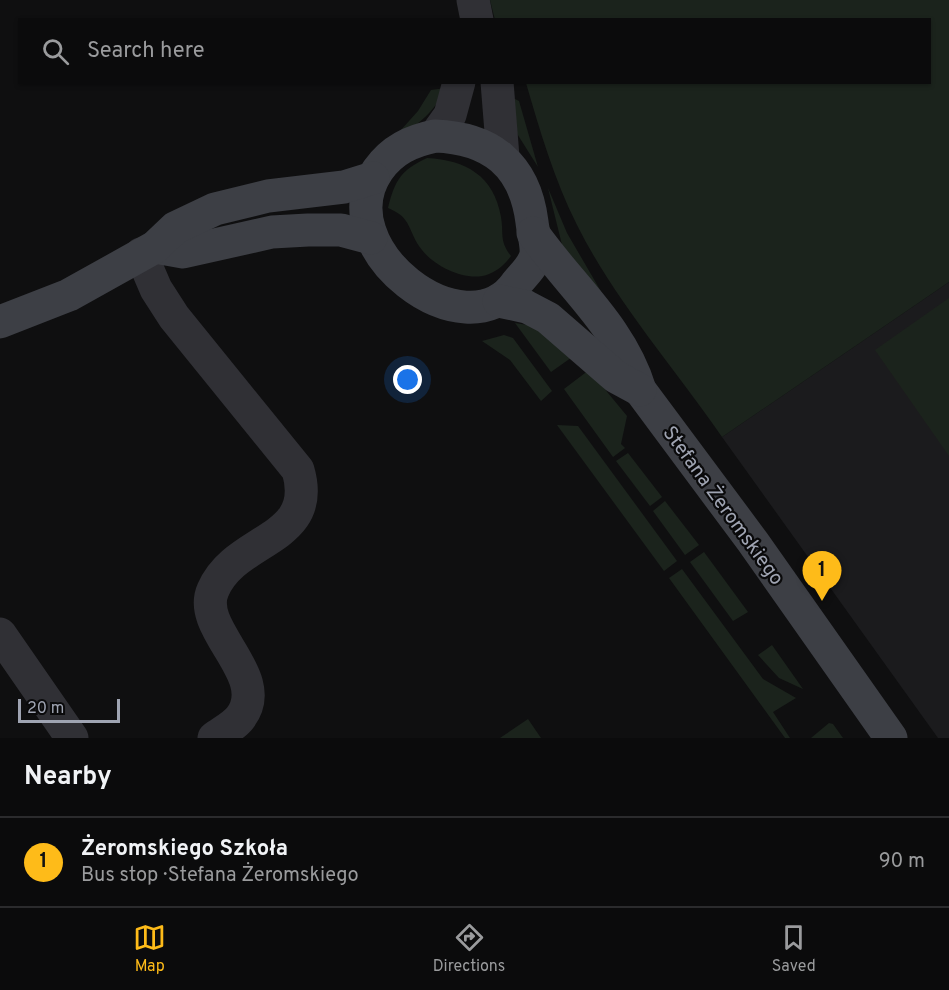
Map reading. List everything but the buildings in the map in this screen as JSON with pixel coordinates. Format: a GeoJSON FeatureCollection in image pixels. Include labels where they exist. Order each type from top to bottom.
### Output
{"type":"FeatureCollection","features":[{"type":"Feature","properties":{"kind":"street"},"geometry":{"type":"LineString","coordinates":[[435,136],[450,115],[458,84]]}},
{"type":"Feature","properties":{"kind":"street"},"geometry":{"type":"LineString","coordinates":[[496,84],[503,157]]}},
{"type":"Feature","properties":{"kind":"street"},"geometry":{"type":"LineString","coordinates":[[435,136],[454,136],[482,144],[503,157],[519,179],[530,207],[536,254],[531,266],[499,301],[487,305],[461,306],[416,290],[389,265],[371,238],[367,220],[366,196],[373,178],[384,162],[399,149],[416,140],[435,136]]}},
{"type":"Feature","properties":{"kind":"street"},"geometry":{"type":"LineString","coordinates":[[0,322],[47,305],[148,250],[175,228],[215,209],[268,196],[344,188],[373,178]]}},
{"type":"Feature","properties":{"kind":"street"},"geometry":{"type":"LineString","coordinates":[[148,250],[183,252],[272,232],[308,230],[341,230],[371,238]]}},
{"type":"Feature","properties":{"kind":"street","name":"Stefana Żeromskiego"},"geometry":{"type":"LineString","coordinates":[[533,233],[555,265],[616,336],[632,365],[640,390],[753,542],[891,738]]}},
{"type":"Feature","properties":{"kind":"street"},"geometry":{"type":"LineString","coordinates":[[148,250],[164,303],[298,471],[303,488],[302,505],[288,525],[236,560],[221,575],[212,593],[211,613],[246,680],[247,700],[240,718],[214,738]]}},
{"type":"Feature","properties":{"kind":"street","name":"Stefana Żeromskiego"},"geometry":{"type":"LineString","coordinates":[[499,301],[527,307],[548,318],[616,377],[640,390]]}},
{"type":"Feature","properties":{"kind":"street"},"geometry":{"type":"LineString","coordinates":[[0,634],[72,738]]}},
{"type":"Feature","properties":{"kind":"shaded area"},"geometry":{"type":"Polygon","coordinates":[[[490,0],[949,0],[949,282],[722,437],[627,307],[592,253],[554,173],[526,84],[931,84],[931,18],[494,18],[490,0]]]}},
{"type":"Feature","properties":{"kind":"shaded area"},"geometry":{"type":"Polygon","coordinates":[[[446,88],[424,119],[392,140],[418,111],[431,90],[446,88]]]}},
{"type":"Feature","properties":{"kind":"shaded area"},"geometry":{"type":"Polygon","coordinates":[[[507,95],[519,101],[538,167],[516,132],[507,95]]]}},
{"type":"Feature","properties":{"kind":"shaded area"},"geometry":{"type":"Polygon","coordinates":[[[427,158],[454,162],[466,167],[485,181],[492,191],[501,217],[503,241],[511,256],[496,271],[481,276],[472,276],[452,272],[443,267],[422,250],[402,216],[388,208],[393,190],[400,177],[411,167],[427,158]]]}},
{"type":"Feature","properties":{"kind":"shaded area"},"geometry":{"type":"Polygon","coordinates":[[[548,188],[567,233],[606,300],[564,253],[548,188]]]}},
{"type":"Feature","properties":{"kind":"shaded area"},"geometry":{"type":"Polygon","coordinates":[[[949,282],[949,738],[938,738],[722,437],[949,282]]]}},
{"type":"Feature","properties":{"kind":"shaded area"},"geometry":{"type":"Polygon","coordinates":[[[949,298],[949,456],[875,350],[949,298]]]}},
{"type":"Feature","properties":{"kind":"shaded area"},"geometry":{"type":"Polygon","coordinates":[[[515,323],[534,326],[575,355],[551,372],[515,323]]]}},
{"type":"Feature","properties":{"kind":"shaded area"},"geometry":{"type":"Polygon","coordinates":[[[504,335],[513,338],[552,391],[541,401],[510,360],[482,341],[504,335]]]}},
{"type":"Feature","properties":{"kind":"shaded area"},"geometry":{"type":"Polygon","coordinates":[[[589,370],[627,416],[621,444],[625,448],[613,457],[564,389],[589,370]]]}},
{"type":"Feature","properties":{"kind":"shaded area"},"geometry":{"type":"Polygon","coordinates":[[[557,425],[578,426],[677,561],[664,571],[557,425]]]}},
{"type":"Feature","properties":{"kind":"shaded area"},"geometry":{"type":"Polygon","coordinates":[[[628,453],[662,497],[650,506],[616,461],[628,453]]]}},
{"type":"Feature","properties":{"kind":"shaded area"},"geometry":{"type":"Polygon","coordinates":[[[665,501],[699,545],[685,555],[653,511],[665,501]]]}},
{"type":"Feature","properties":{"kind":"shaded area"},"geometry":{"type":"Polygon","coordinates":[[[704,552],[748,612],[733,621],[690,562],[704,552]]]}},
{"type":"Feature","properties":{"kind":"shaded area"},"geometry":{"type":"Polygon","coordinates":[[[682,569],[763,679],[796,698],[773,712],[790,738],[785,738],[669,578],[682,569]]]}},
{"type":"Feature","properties":{"kind":"shaded area"},"geometry":{"type":"Polygon","coordinates":[[[772,645],[803,689],[779,678],[758,655],[772,645]]]}},
{"type":"Feature","properties":{"kind":"shaded area"},"geometry":{"type":"Polygon","coordinates":[[[528,719],[541,738],[500,738],[528,719]]]}},
{"type":"Feature","properties":{"kind":"shaded area"},"geometry":{"type":"Polygon","coordinates":[[[829,723],[833,724],[843,738],[811,738],[829,723]]]}},
{"type":"Feature","properties":{"kind":"place","name":"Żeromskiego Szkoła"},"geometry":{"type":"Point","coordinates":[822,601]}}]}
